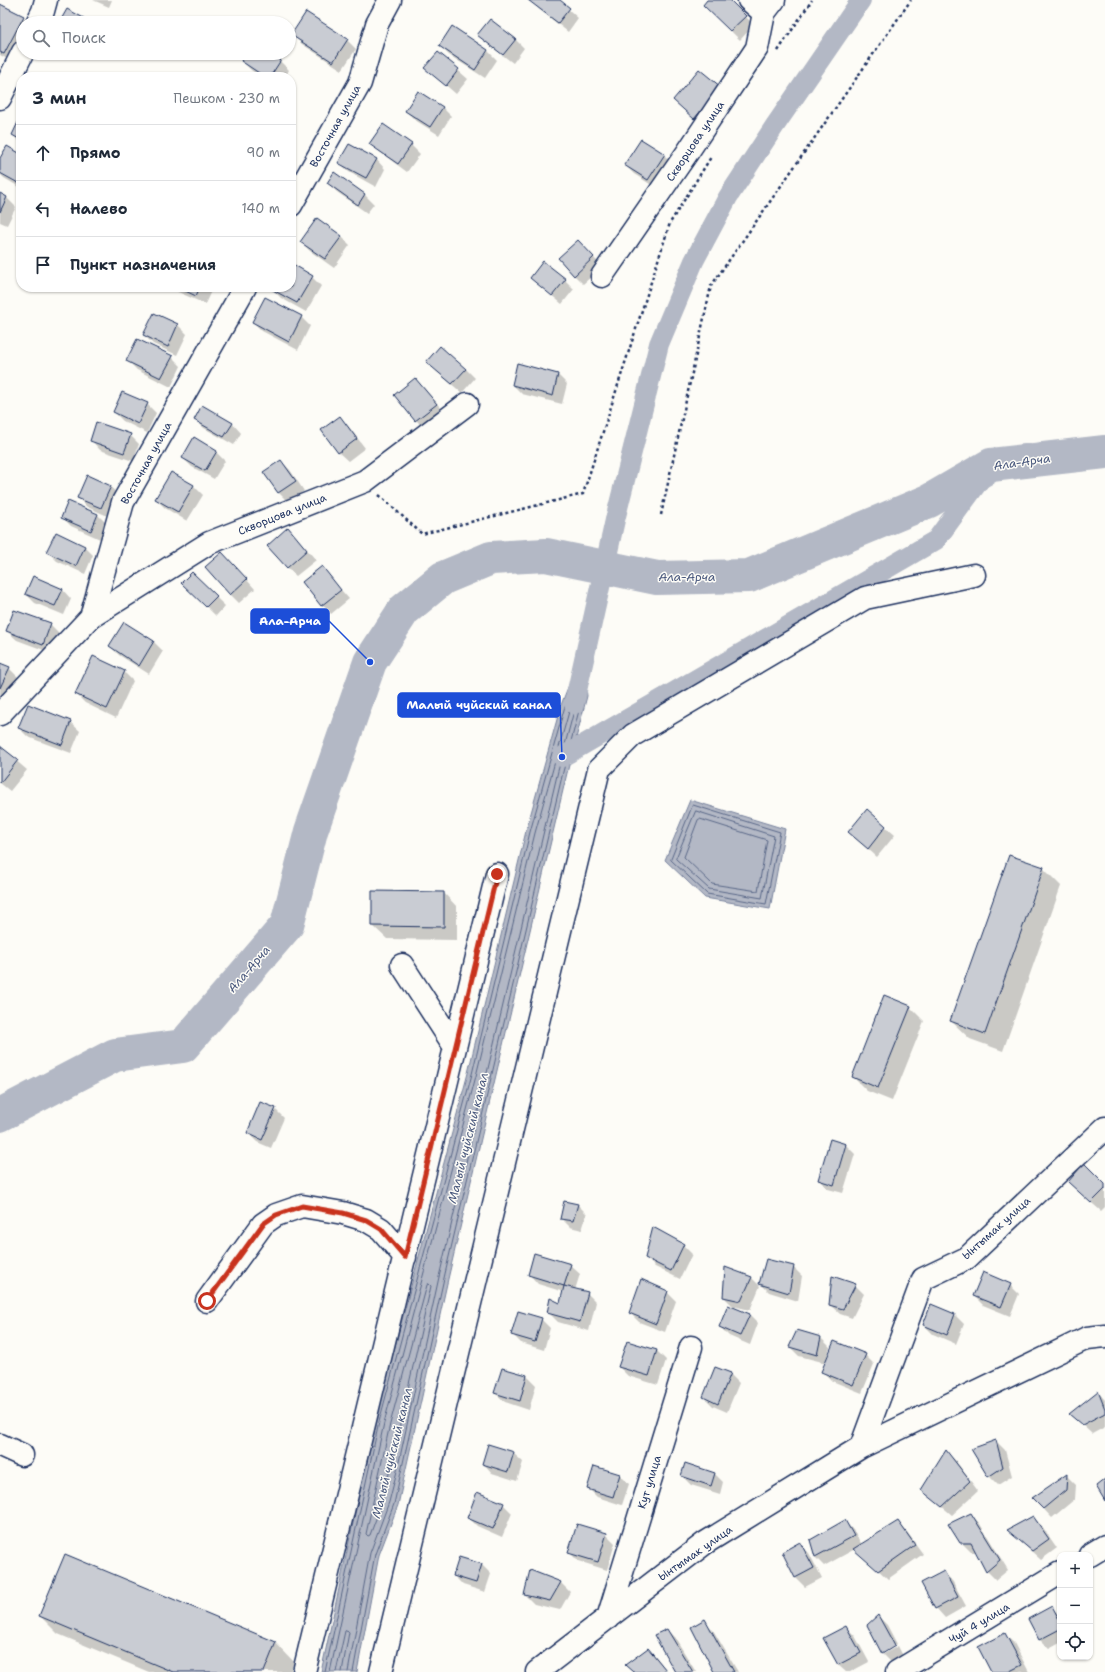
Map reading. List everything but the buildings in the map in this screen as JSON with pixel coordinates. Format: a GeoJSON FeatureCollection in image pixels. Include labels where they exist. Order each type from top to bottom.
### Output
{"type":"FeatureCollection","features":[{"type":"Feature","properties":{"kind":"street"},"geometry":{"type":"LineString","coordinates":[[40,16],[46,0]]}},
{"type":"Feature","properties":{"kind":"street","name":"Восточная улица"},"geometry":{"type":"LineString","coordinates":[[296,196],[360,83],[377,24],[390,0]]}},
{"type":"Feature","properties":{"kind":"street","name":"Скворцова улица"},"geometry":{"type":"LineString","coordinates":[[602,276],[687,154],[757,48],[762,4]]}},
{"type":"Feature","properties":{"kind":"street"},"geometry":{"type":"LineString","coordinates":[[0,98],[19,60]]}},
{"type":"Feature","properties":{"kind":"street","name":"Восточная улица"},"geometry":{"type":"LineString","coordinates":[[0,714],[91,617],[123,502],[242,292]]}},
{"type":"Feature","properties":{"kind":"street","name":"Скворцова улица"},"geometry":{"type":"LineString","coordinates":[[91,617],[209,543],[365,481],[467,404]]}},
{"type":"Feature","properties":{"kind":"street"},"geometry":{"type":"LineString","coordinates":[[381,1672],[599,769],[633,734],[865,598],[974,576]]}},
{"type":"Feature","properties":{"kind":"street"},"geometry":{"type":"LineString","coordinates":[[304,1672],[497,874]]}},
{"type":"Feature","properties":{"kind":"street"},"geometry":{"type":"LineString","coordinates":[[402,965],[455,1047]]}},
{"type":"Feature","properties":{"kind":"street","name":"Ынтымак улица"},"geometry":{"type":"LineString","coordinates":[[861,1446],[923,1279],[966,1258],[1105,1128]]}},
{"type":"Feature","properties":{"kind":"street"},"geometry":{"type":"LineString","coordinates":[[207,1301],[263,1224],[276,1215],[302,1206],[343,1213],[366,1220],[381,1229],[405,1257]]}},
{"type":"Feature","properties":{"kind":"street","name":"Ынтымак улица"},"geometry":{"type":"LineString","coordinates":[[537,1672],[704,1543],[861,1446],[1087,1338],[1105,1336]]}},
{"type":"Feature","properties":{"kind":"street","name":"Кут улица"},"geometry":{"type":"LineString","coordinates":[[608,1618],[691,1347]]}},
{"type":"Feature","properties":{"kind":"street"},"geometry":{"type":"LineString","coordinates":[[0,1445],[22,1456]]}},
{"type":"Feature","properties":{"kind":"street"},"geometry":{"type":"LineString","coordinates":[[1093,1553],[1105,1546]]}},
{"type":"Feature","properties":{"kind":"street","name":"Чуй 4 улица"},"geometry":{"type":"LineString","coordinates":[[897,1672],[1057,1575]]}},
{"type":"Feature","properties":{"kind":"path"},"geometry":{"type":"LineString","coordinates":[[778,52],[812,0]]}},
{"type":"Feature","properties":{"kind":"path"},"geometry":{"type":"LineString","coordinates":[[661,515],[711,286],[912,0]]}},
{"type":"Feature","properties":{"kind":"path"},"geometry":{"type":"LineString","coordinates":[[365,481],[422,534],[584,494],[670,223],[715,150]]}},
{"type":"Feature","properties":{"kind":"water"},"geometry":{"type":"Polygon","coordinates":[[[572,677],[585,679],[587,696],[567,773],[448,1279],[398,1505],[379,1555],[357,1672],[321,1672],[375,1421],[468,1073],[526,831],[561,705],[572,677]]]}},
{"type":"Feature","properties":{"kind":"water"},"geometry":{"type":"Polygon","coordinates":[[[690,800],[785,829],[770,909],[705,898],[665,860],[690,800]]]}},
{"type":"Feature","properties":{"kind":"waterway"},"geometry":{"type":"LineString","coordinates":[[574,704],[615,520],[659,344],[694,261],[728,197],[861,0]]}},
{"type":"Feature","properties":{"kind":"waterway","name":"Ала-Арча"},"geometry":{"type":"LineString","coordinates":[[0,1115],[115,1055],[183,1046],[287,925],[311,831],[370,662],[404,610],[443,578],[491,558],[546,555],[657,578],[749,576],[929,501],[991,465],[1105,452]]}},
{"type":"Feature","properties":{"kind":"waterway"},"geometry":{"type":"LineString","coordinates":[[562,757],[936,540],[991,465]]}},
{"type":"Feature","properties":{"kind":"place","name":"Ала-Арча"},"geometry":{"type":"Point","coordinates":[370,662]}},
{"type":"Feature","properties":{"kind":"place","name":"Малый чуйский канал"},"geometry":{"type":"Point","coordinates":[562,757]}},
{"type":"Feature","properties":{"kind":"route"},"geometry":{"type":"LineString","coordinates":[[207,1301],[263,1224],[276,1215],[302,1206],[343,1213],[366,1220],[381,1229],[405,1257],[497,874]]}}]}
